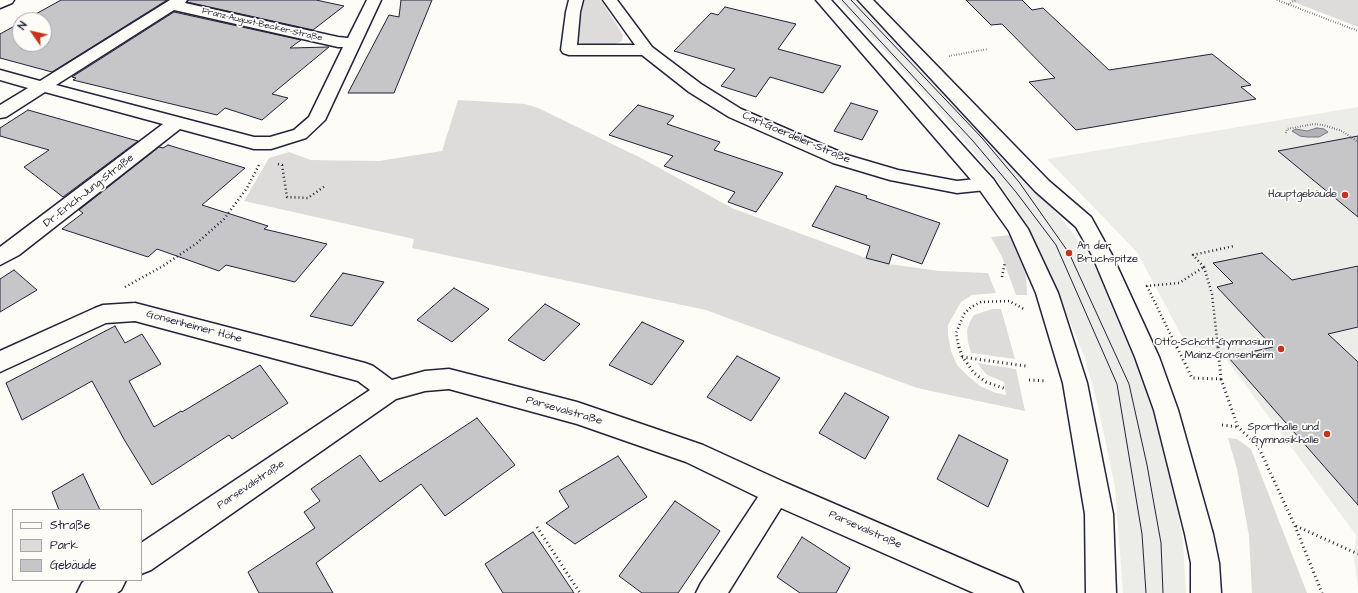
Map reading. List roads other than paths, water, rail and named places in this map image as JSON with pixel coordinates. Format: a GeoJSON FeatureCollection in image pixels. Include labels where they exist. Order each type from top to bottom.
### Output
{"type":"FeatureCollection","features":[{"type":"Feature","properties":{"kind":"street"},"geometry":{"type":"LineString","coordinates":[[0,4],[7,0]]}},
{"type":"Feature","properties":{"kind":"street"},"geometry":{"type":"LineString","coordinates":[[0,75],[254,143],[271,143],[300,134],[316,120],[374,0]]}},
{"type":"Feature","properties":{"kind":"street"},"geometry":{"type":"LineString","coordinates":[[576,0],[573,12],[569,50],[646,50]]}},
{"type":"Feature","properties":{"kind":"street","name":"Carl-Goerdeler-Straße"},"geometry":{"type":"LineString","coordinates":[[610,0],[646,50],[695,88],[735,113],[840,159],[897,176],[957,187],[986,184]]}},
{"type":"Feature","properties":{"kind":"street"},"geometry":{"type":"LineString","coordinates":[[824,0],[986,184],[1018,229],[1047,293],[1075,383],[1099,514],[1101,593]]}},
{"type":"Feature","properties":{"kind":"street"},"geometry":{"type":"LineString","coordinates":[[865,0],[1042,186],[1084,222],[1102,255],[1147,357],[1166,410],[1199,534],[1205,563],[1206,593]]}},
{"type":"Feature","properties":{"kind":"street","name":"Franz-August-Becker-Straße"},"geometry":{"type":"LineString","coordinates":[[42,87],[176,2],[338,42],[353,43]]}},
{"type":"Feature","properties":{"kind":"street"},"geometry":{"type":"LineString","coordinates":[[0,113],[42,87]]}},
{"type":"Feature","properties":{"kind":"street","name":"Dr.-Erich-Jung-Straße"},"geometry":{"type":"LineString","coordinates":[[0,257],[12,250],[176,123]]}},
{"type":"Feature","properties":{"kind":"street","name":"Gonsenheimer Höhe"},"geometry":{"type":"LineString","coordinates":[[0,362],[103,314],[135,312],[365,373],[389,392]]}},
{"type":"Feature","properties":{"kind":"street","name":"Parsevalstraße"},"geometry":{"type":"LineString","coordinates":[[142,559],[389,392],[425,381],[449,379],[592,418],[694,453],[776,492],[1008,593]]}},
{"type":"Feature","properties":{"kind":"street"},"geometry":{"type":"LineString","coordinates":[[711,593],[776,492]]}},
{"type":"Feature","properties":{"kind":"street"},"geometry":{"type":"LineString","coordinates":[[92,593],[110,581]]}},
{"type":"Feature","properties":{"kind":"tram line"},"geometry":{"type":"LineString","coordinates":[[842,0],[973,141],[1016,192],[1056,245],[1117,384],[1142,534],[1146,593]]}},
{"type":"Feature","properties":{"kind":"tram line"},"geometry":{"type":"LineString","coordinates":[[851,0],[982,138],[1019,182],[1069,253],[1129,384],[1147,465],[1161,543],[1163,593]]}},
{"type":"Feature","properties":{"kind":"place","name":"Hauptgebäude"},"geometry":{"type":"Point","coordinates":[1345,195]}},
{"type":"Feature","properties":{"kind":"place","name":"An der Bruchspitze"},"geometry":{"type":"Point","coordinates":[1069,253]}},
{"type":"Feature","properties":{"kind":"place","name":"Otto-Schott-Gymnasium Mainz-Gonsenheim"},"geometry":{"type":"Point","coordinates":[1281,349]}},
{"type":"Feature","properties":{"kind":"place","name":"Sporthalle und Gymnasikhalle"},"geometry":{"type":"Point","coordinates":[1327,434]}}]}
